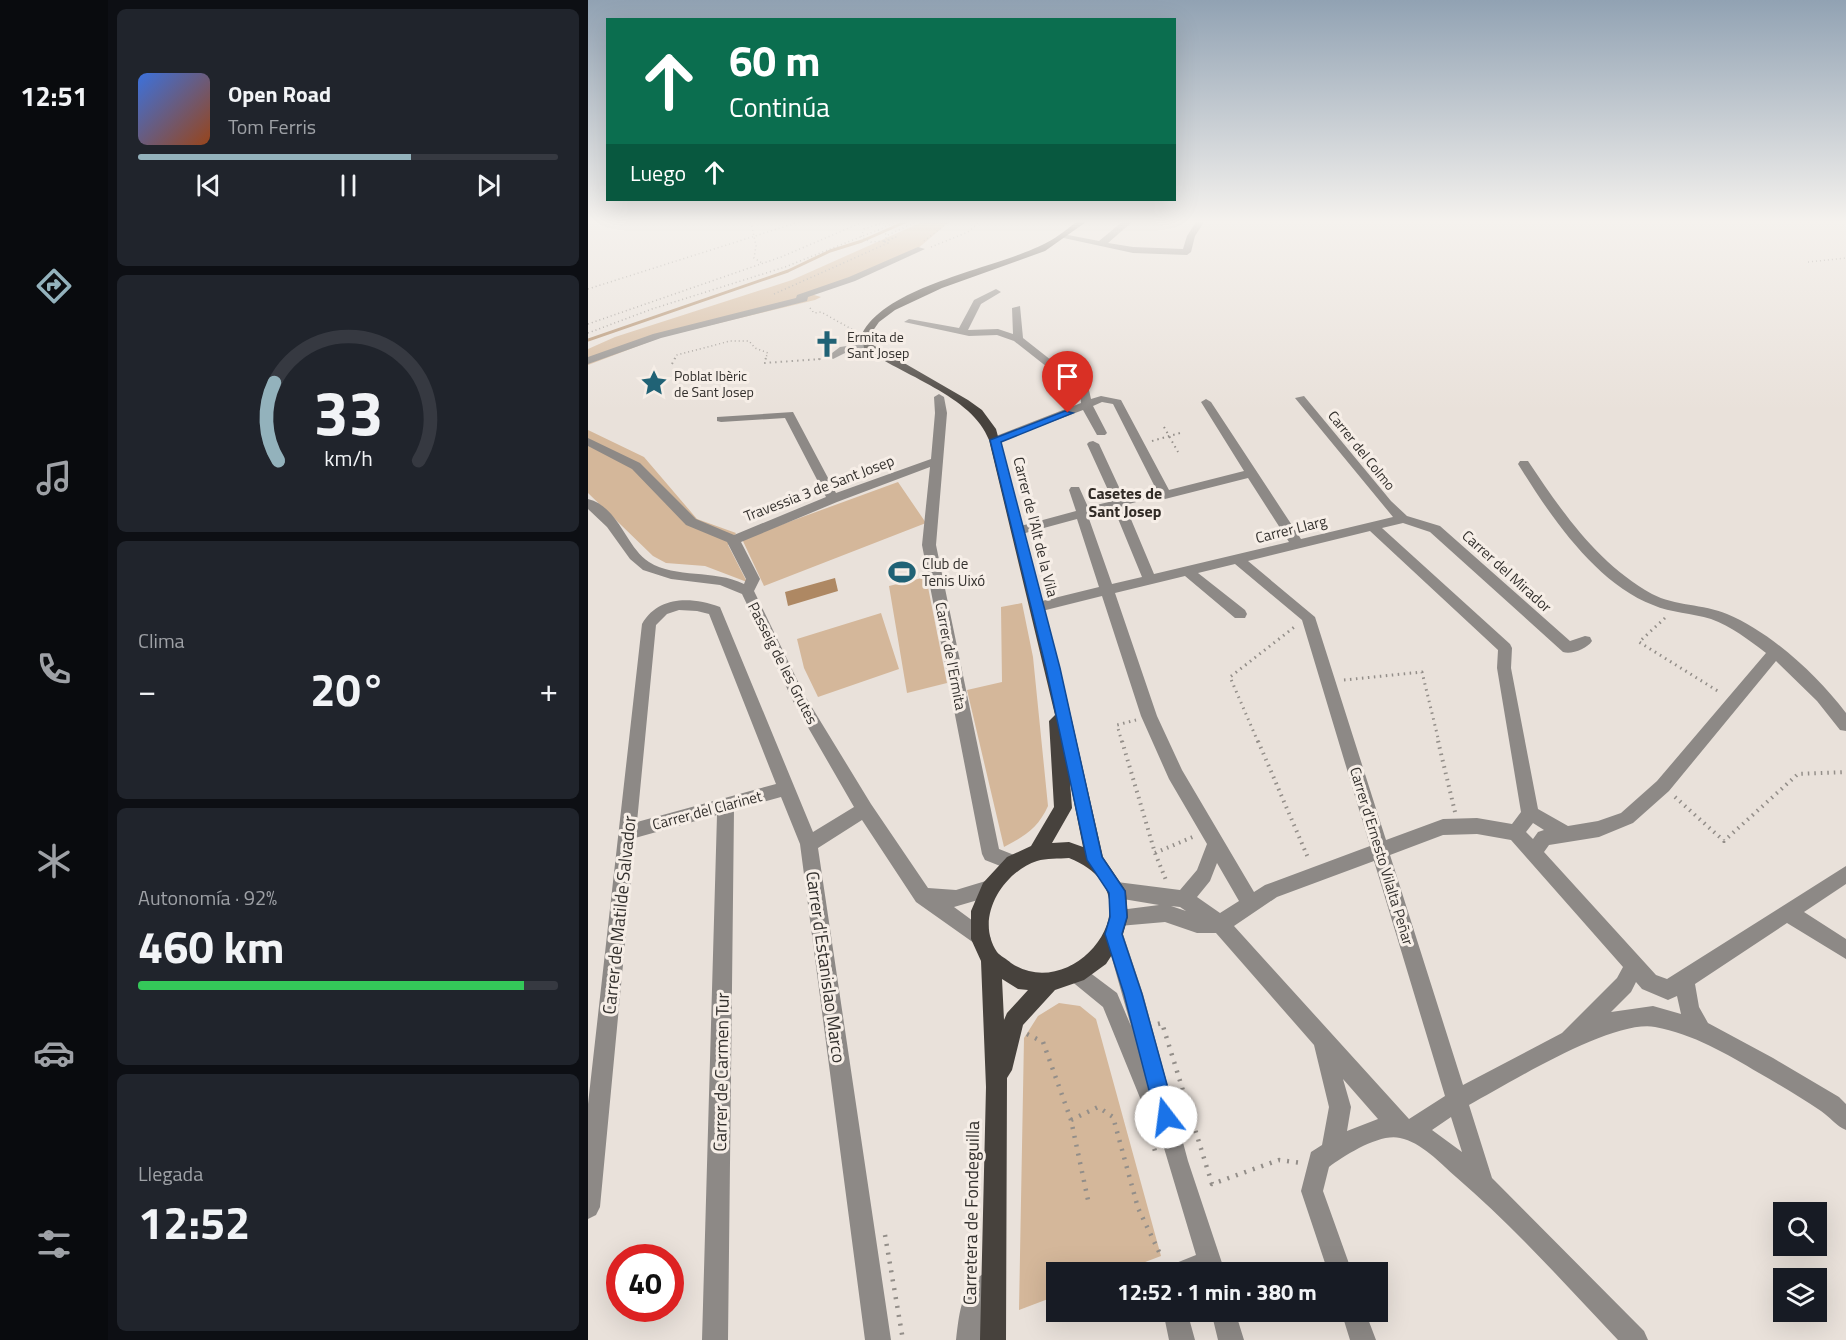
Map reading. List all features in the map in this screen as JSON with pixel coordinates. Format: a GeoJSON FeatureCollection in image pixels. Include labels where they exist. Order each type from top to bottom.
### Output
{"type":"FeatureCollection","features":[{"type":"Feature","properties":{"kind":"main road"},"geometry":{"type":"LineString","coordinates":[[868,346],[867,333],[875,321],[940,285]]}},
{"type":"Feature","properties":{"kind":"main road","name":"Carrer de l'Alt de la Vila"},"geometry":{"type":"LineString","coordinates":[[868,346],[884,359],[970,406],[987,423],[995,440],[1053,668],[1095,860]]}},
{"type":"Feature","properties":{"kind":"main road","name":"Carrer de l'Alt de la Vila"},"geometry":{"type":"LineString","coordinates":[[1037,852],[1063,808],[1053,668]]}},
{"type":"Feature","properties":{"kind":"main road"},"geometry":{"type":"LineString","coordinates":[[1069,850],[1095,860],[1117,891],[1116,925],[1098,957],[1077,973],[1049,982],[1018,979],[991,960],[981,939],[980,911],[989,888],[1013,864],[1037,852],[1069,850]]}},
{"type":"Feature","properties":{"kind":"main road","name":"Carretera de Fondeguilla"},"geometry":{"type":"LineString","coordinates":[[991,960],[997,1088],[993,1340]]}},
{"type":"Feature","properties":{"kind":"main road","name":"Carretera de Fondeguilla"},"geometry":{"type":"LineString","coordinates":[[997,1088],[1014,1020],[1049,982]]}},
{"type":"Feature","properties":{"kind":"street"},"geometry":{"type":"LineString","coordinates":[[804,299],[800,297],[836,285]]}},
{"type":"Feature","properties":{"kind":"street"},"geometry":{"type":"LineString","coordinates":[[962,332],[971,310],[981,298],[996,292]]}},
{"type":"Feature","properties":{"kind":"street"},"geometry":{"type":"LineString","coordinates":[[588,361],[657,336],[804,299]]}},
{"type":"Feature","properties":{"kind":"street"},"geometry":{"type":"LineString","coordinates":[[1017,308],[1018,339]]}},
{"type":"Feature","properties":{"kind":"street"},"geometry":{"type":"LineString","coordinates":[[909,322],[962,332],[998,332],[1018,339],[1084,392],[1087,406],[1101,433]]}},
{"type":"Feature","properties":{"kind":"street"},"geometry":{"type":"LineString","coordinates":[[833,357],[844,349],[868,346]]}},
{"type":"Feature","properties":{"kind":"street","name":"Carrer de l'Ermita"},"geometry":{"type":"LineString","coordinates":[[939,397],[941,413],[928,545],[992,854],[1013,864]]}},
{"type":"Feature","properties":{"kind":"street","name":"Carrer del Colmo"},"geometry":{"type":"LineString","coordinates":[[1300,398],[1387,504],[1403,519]]}},
{"type":"Feature","properties":{"kind":"street"},"geometry":{"type":"LineString","coordinates":[[995,440],[1101,399],[1117,402],[1164,493]]}},
{"type":"Feature","properties":{"kind":"street"},"geometry":{"type":"LineString","coordinates":[[1206,402],[1297,544]]}},
{"type":"Feature","properties":{"kind":"street"},"geometry":{"type":"LineString","coordinates":[[721,419],[789,414],[834,499]]}},
{"type":"Feature","properties":{"kind":"street"},"geometry":{"type":"LineString","coordinates":[[588,441],[636,466],[691,522],[734,540]]}},
{"type":"Feature","properties":{"kind":"street"},"geometry":{"type":"LineString","coordinates":[[1093,444],[1150,580]]}},
{"type":"Feature","properties":{"kind":"street","name":"Travessia 3 de Sant Josep"},"geometry":{"type":"LineString","coordinates":[[747,591],[753,579],[734,545],[734,540],[936,461]]}},
{"type":"Feature","properties":{"kind":"street"},"geometry":{"type":"LineString","coordinates":[[1524,464],[1540,492],[1592,553],[1623,582],[1650,598],[1722,618],[1748,633],[1810,682],[1846,725]]}},
{"type":"Feature","properties":{"kind":"street"},"geometry":{"type":"LineString","coordinates":[[1018,531],[1119,503],[1252,473]]}},
{"type":"Feature","properties":{"kind":"street"},"geometry":{"type":"LineString","coordinates":[[1075,490],[1149,716],[1175,774],[1252,905]]}},
{"type":"Feature","properties":{"kind":"street","name":"Passeig de les Grutes"},"geometry":{"type":"LineString","coordinates":[[588,503],[620,532],[636,559],[648,567],[664,572],[715,577],[733,582],[747,591],[799,699],[865,809],[923,896],[981,939]]}},
{"type":"Feature","properties":{"kind":"street","name":"Carrer Llarg"},"geometry":{"type":"LineString","coordinates":[[1038,607],[1403,519]]}},
{"type":"Feature","properties":{"kind":"street","name":"Carrer del Mirador"},"geometry":{"type":"LineString","coordinates":[[1403,519],[1435,530],[1568,648],[1585,641]]}},
{"type":"Feature","properties":{"kind":"street"},"geometry":{"type":"LineString","coordinates":[[1372,526],[1505,648],[1504,668],[1530,813],[1516,833]]}},
{"type":"Feature","properties":{"kind":"street"},"geometry":{"type":"LineString","coordinates":[[1237,559],[1308,617]]}},
{"type":"Feature","properties":{"kind":"street"},"geometry":{"type":"LineString","coordinates":[[1187,571],[1240,614]]}},
{"type":"Feature","properties":{"kind":"street","name":"Carrer d'Estanislao Marco"},"geometry":{"type":"LineString","coordinates":[[649,624],[656,612],[675,606],[699,604],[715,611],[809,844],[878,1340]]}},
{"type":"Feature","properties":{"kind":"street","name":"Carrer d'Ernesto Vilalta Peñar"},"geometry":{"type":"LineString","coordinates":[[1308,617],[1482,1182]]}},
{"type":"Feature","properties":{"kind":"street","name":"Carrer de Matilde Salvador"},"geometry":{"type":"LineString","coordinates":[[588,1207],[649,624]]}},
{"type":"Feature","properties":{"kind":"street"},"geometry":{"type":"LineString","coordinates":[[1533,852],[1544,838],[1599,830],[1627,818],[1663,786],[1774,654]]}},
{"type":"Feature","properties":{"kind":"street","name":"Carrer del Clarinet"},"geometry":{"type":"LineString","coordinates":[[628,832],[787,788]]}},
{"type":"Feature","properties":{"kind":"street","name":"Carrer de Carmen Tur"},"geometry":{"type":"LineString","coordinates":[[715,1340],[726,805]]}},
{"type":"Feature","properties":{"kind":"street"},"geometry":{"type":"LineString","coordinates":[[809,844],[865,809]]}},
{"type":"Feature","properties":{"kind":"street"},"geometry":{"type":"LineString","coordinates":[[1530,813],[1566,834]]}},
{"type":"Feature","properties":{"kind":"street"},"geometry":{"type":"LineString","coordinates":[[1209,1262],[1177,1161],[1116,925],[1165,913],[1197,924],[1220,924],[1271,891],[1443,828],[1458,825],[1477,826],[1516,833],[1649,982],[1676,984],[1846,874]]}},
{"type":"Feature","properties":{"kind":"street"},"geometry":{"type":"LineString","coordinates":[[1117,891],[1175,898],[1204,875],[1212,837]]}},
{"type":"Feature","properties":{"kind":"street"},"geometry":{"type":"LineString","coordinates":[[923,896],[956,899],[989,888]]}},
{"type":"Feature","properties":{"kind":"street","name":"Carrer d'Ernesto Vilalta Peñar"},"geometry":{"type":"LineString","coordinates":[[1175,898],[1220,924],[1323,1040],[1406,1127],[1482,1182],[1635,1340]]}},
{"type":"Feature","properties":{"kind":"street"},"geometry":{"type":"LineString","coordinates":[[1787,912],[1846,950]]}},
{"type":"Feature","properties":{"kind":"street"},"geometry":{"type":"LineString","coordinates":[[1569,1040],[1624,985],[1634,965]]}},
{"type":"Feature","properties":{"kind":"street"},"geometry":{"type":"LineString","coordinates":[[1077,973],[1110,1000],[1177,1161]]}},
{"type":"Feature","properties":{"kind":"street"},"geometry":{"type":"LineString","coordinates":[[1676,984],[1701,1030]]}},
{"type":"Feature","properties":{"kind":"street"},"geometry":{"type":"LineString","coordinates":[[1325,1159],[1367,1135],[1406,1127],[1569,1040],[1608,1023],[1653,1016],[1701,1030],[1831,1105],[1846,1119]]}},
{"type":"Feature","properties":{"kind":"street"},"geometry":{"type":"LineString","coordinates":[[1323,1040],[1340,1107],[1325,1159],[1312,1191],[1337,1262]]}},
{"type":"Feature","properties":{"kind":"street"},"geometry":{"type":"LineString","coordinates":[[969,1340],[973,1302],[994,1281]]}},
{"type":"Feature","properties":{"kind":"street"},"geometry":{"type":"LineString","coordinates":[[1178,1322],[1182,1340]]}},
{"type":"Feature","properties":{"kind":"street"},"geometry":{"type":"LineString","coordinates":[[1226,1322],[1231,1340]]}},
{"type":"Feature","properties":{"kind":"street"},"geometry":{"type":"LineString","coordinates":[[1357,1322],[1363,1340]]}},
{"type":"Feature","properties":{"kind":"path"},"geometry":{"type":"LineString","coordinates":[[588,324],[701,285]]}},
{"type":"Feature","properties":{"kind":"path"},"geometry":{"type":"LineString","coordinates":[[588,333],[652,309],[729,285]]}},
{"type":"Feature","properties":{"kind":"path"},"geometry":{"type":"LineString","coordinates":[[775,294],[795,285]]}},
{"type":"Feature","properties":{"kind":"path"},"geometry":{"type":"LineString","coordinates":[[804,299],[814,313],[821,312],[855,332],[867,333]]}},
{"type":"Feature","properties":{"kind":"path"},"geometry":{"type":"LineString","coordinates":[[672,364],[677,355],[730,341],[749,341],[755,348],[768,353],[764,363],[812,361],[833,357]]}},
{"type":"Feature","properties":{"kind":"path"},"geometry":{"type":"LineString","coordinates":[[1164,427],[1178,452]]}},
{"type":"Feature","properties":{"kind":"path"},"geometry":{"type":"LineString","coordinates":[[1139,444],[1180,433]]}},
{"type":"Feature","properties":{"kind":"path"},"geometry":{"type":"LineString","coordinates":[[1677,607],[1639,642],[1734,701]]}},
{"type":"Feature","properties":{"kind":"path"},"geometry":{"type":"LineString","coordinates":[[1308,617],[1230,677],[1315,875]]}},
{"type":"Feature","properties":{"kind":"path"},"geometry":{"type":"LineString","coordinates":[[1328,682],[1422,672],[1458,825]]}},
{"type":"Feature","properties":{"kind":"path"},"geometry":{"type":"LineString","coordinates":[[1149,716],[1117,725],[1155,853],[1175,898]]}},
{"type":"Feature","properties":{"kind":"path"},"geometry":{"type":"LineString","coordinates":[[1663,786],[1724,841],[1798,774],[1846,772]]}},
{"type":"Feature","properties":{"kind":"path"},"geometry":{"type":"LineString","coordinates":[[1155,853],[1212,837]]}},
{"type":"Feature","properties":{"kind":"path"},"geometry":{"type":"LineString","coordinates":[[1021,1030],[1043,1042],[1071,1120],[1088,1200]]}},
{"type":"Feature","properties":{"kind":"path"},"geometry":{"type":"LineString","coordinates":[[1071,1120],[1098,1107],[1113,1117],[1138,1208],[1161,1256]]}},
{"type":"Feature","properties":{"kind":"path"},"geometry":{"type":"LineString","coordinates":[[1212,1184],[1279,1160],[1325,1159]]}},
{"type":"Feature","properties":{"kind":"shaded area"},"geometry":{"type":"Polygon","coordinates":[[[778,285],[834,285],[811,294],[821,297],[815,300],[662,337],[588,365],[588,349],[615,337],[778,285]]]}},
{"type":"Feature","properties":{"kind":"shaded area"},"geometry":{"type":"Polygon","coordinates":[[[588,430],[644,457],[697,519],[736,533],[728,545],[747,582],[705,566],[666,563],[653,556],[588,493],[588,430]]]}},
{"type":"Feature","properties":{"kind":"shaded area"},"geometry":{"type":"Polygon","coordinates":[[[898,482],[926,523],[764,586],[742,539],[898,482]]]}},
{"type":"Feature","properties":{"kind":"shaded area"},"geometry":{"type":"Polygon","coordinates":[[[926,577],[947,683],[907,693],[889,586],[926,577]]]}},
{"type":"Feature","properties":{"kind":"shaded area"},"geometry":{"type":"Polygon","coordinates":[[[835,578],[838,591],[788,606],[785,592],[835,578]]]}},
{"type":"Feature","properties":{"kind":"shaded area"},"geometry":{"type":"Polygon","coordinates":[[[1022,603],[1033,657],[1048,806],[1030,831],[1004,847],[967,690],[1002,682],[1001,607],[1022,603]]]}},
{"type":"Feature","properties":{"kind":"shaded area"},"geometry":{"type":"Polygon","coordinates":[[[881,613],[899,669],[818,697],[804,668],[797,639],[881,613]]]}},
{"type":"Feature","properties":{"kind":"shaded area"},"geometry":{"type":"Polygon","coordinates":[[[1059,1003],[1080,1006],[1096,1019],[1161,1256],[1145,1262],[1046,1262],[1046,1300],[1019,1310],[1024,1038],[1038,1016],[1059,1003]]]}},
{"type":"Feature","properties":{"kind":"waterway"},"geometry":{"type":"LineString","coordinates":[[588,340],[749,285]]}},
{"type":"Feature","properties":{"kind":"place","name":"Ermita de Sant Josep"},"geometry":{"type":"Point","coordinates":[827,344]}},
{"type":"Feature","properties":{"kind":"place","name":"Poblat Ibèric de Sant Josep"},"geometry":{"type":"Point","coordinates":[654,383]}},
{"type":"Feature","properties":{"kind":"place","name":"Club de Tenis Uixó"},"geometry":{"type":"Point","coordinates":[902,572]}},
{"type":"Feature","properties":{"kind":"district","name":"Casetes de Sant Josep"},"geometry":{"type":"Point","coordinates":[1125,502]}},
{"type":"Feature","properties":{"kind":"route"},"geometry":{"type":"LineString","coordinates":[[1068,413],[995,440],[1053,668],[1095,860],[1117,891],[1119,917],[1114,934],[1133,994],[1166,1117]]}}]}
